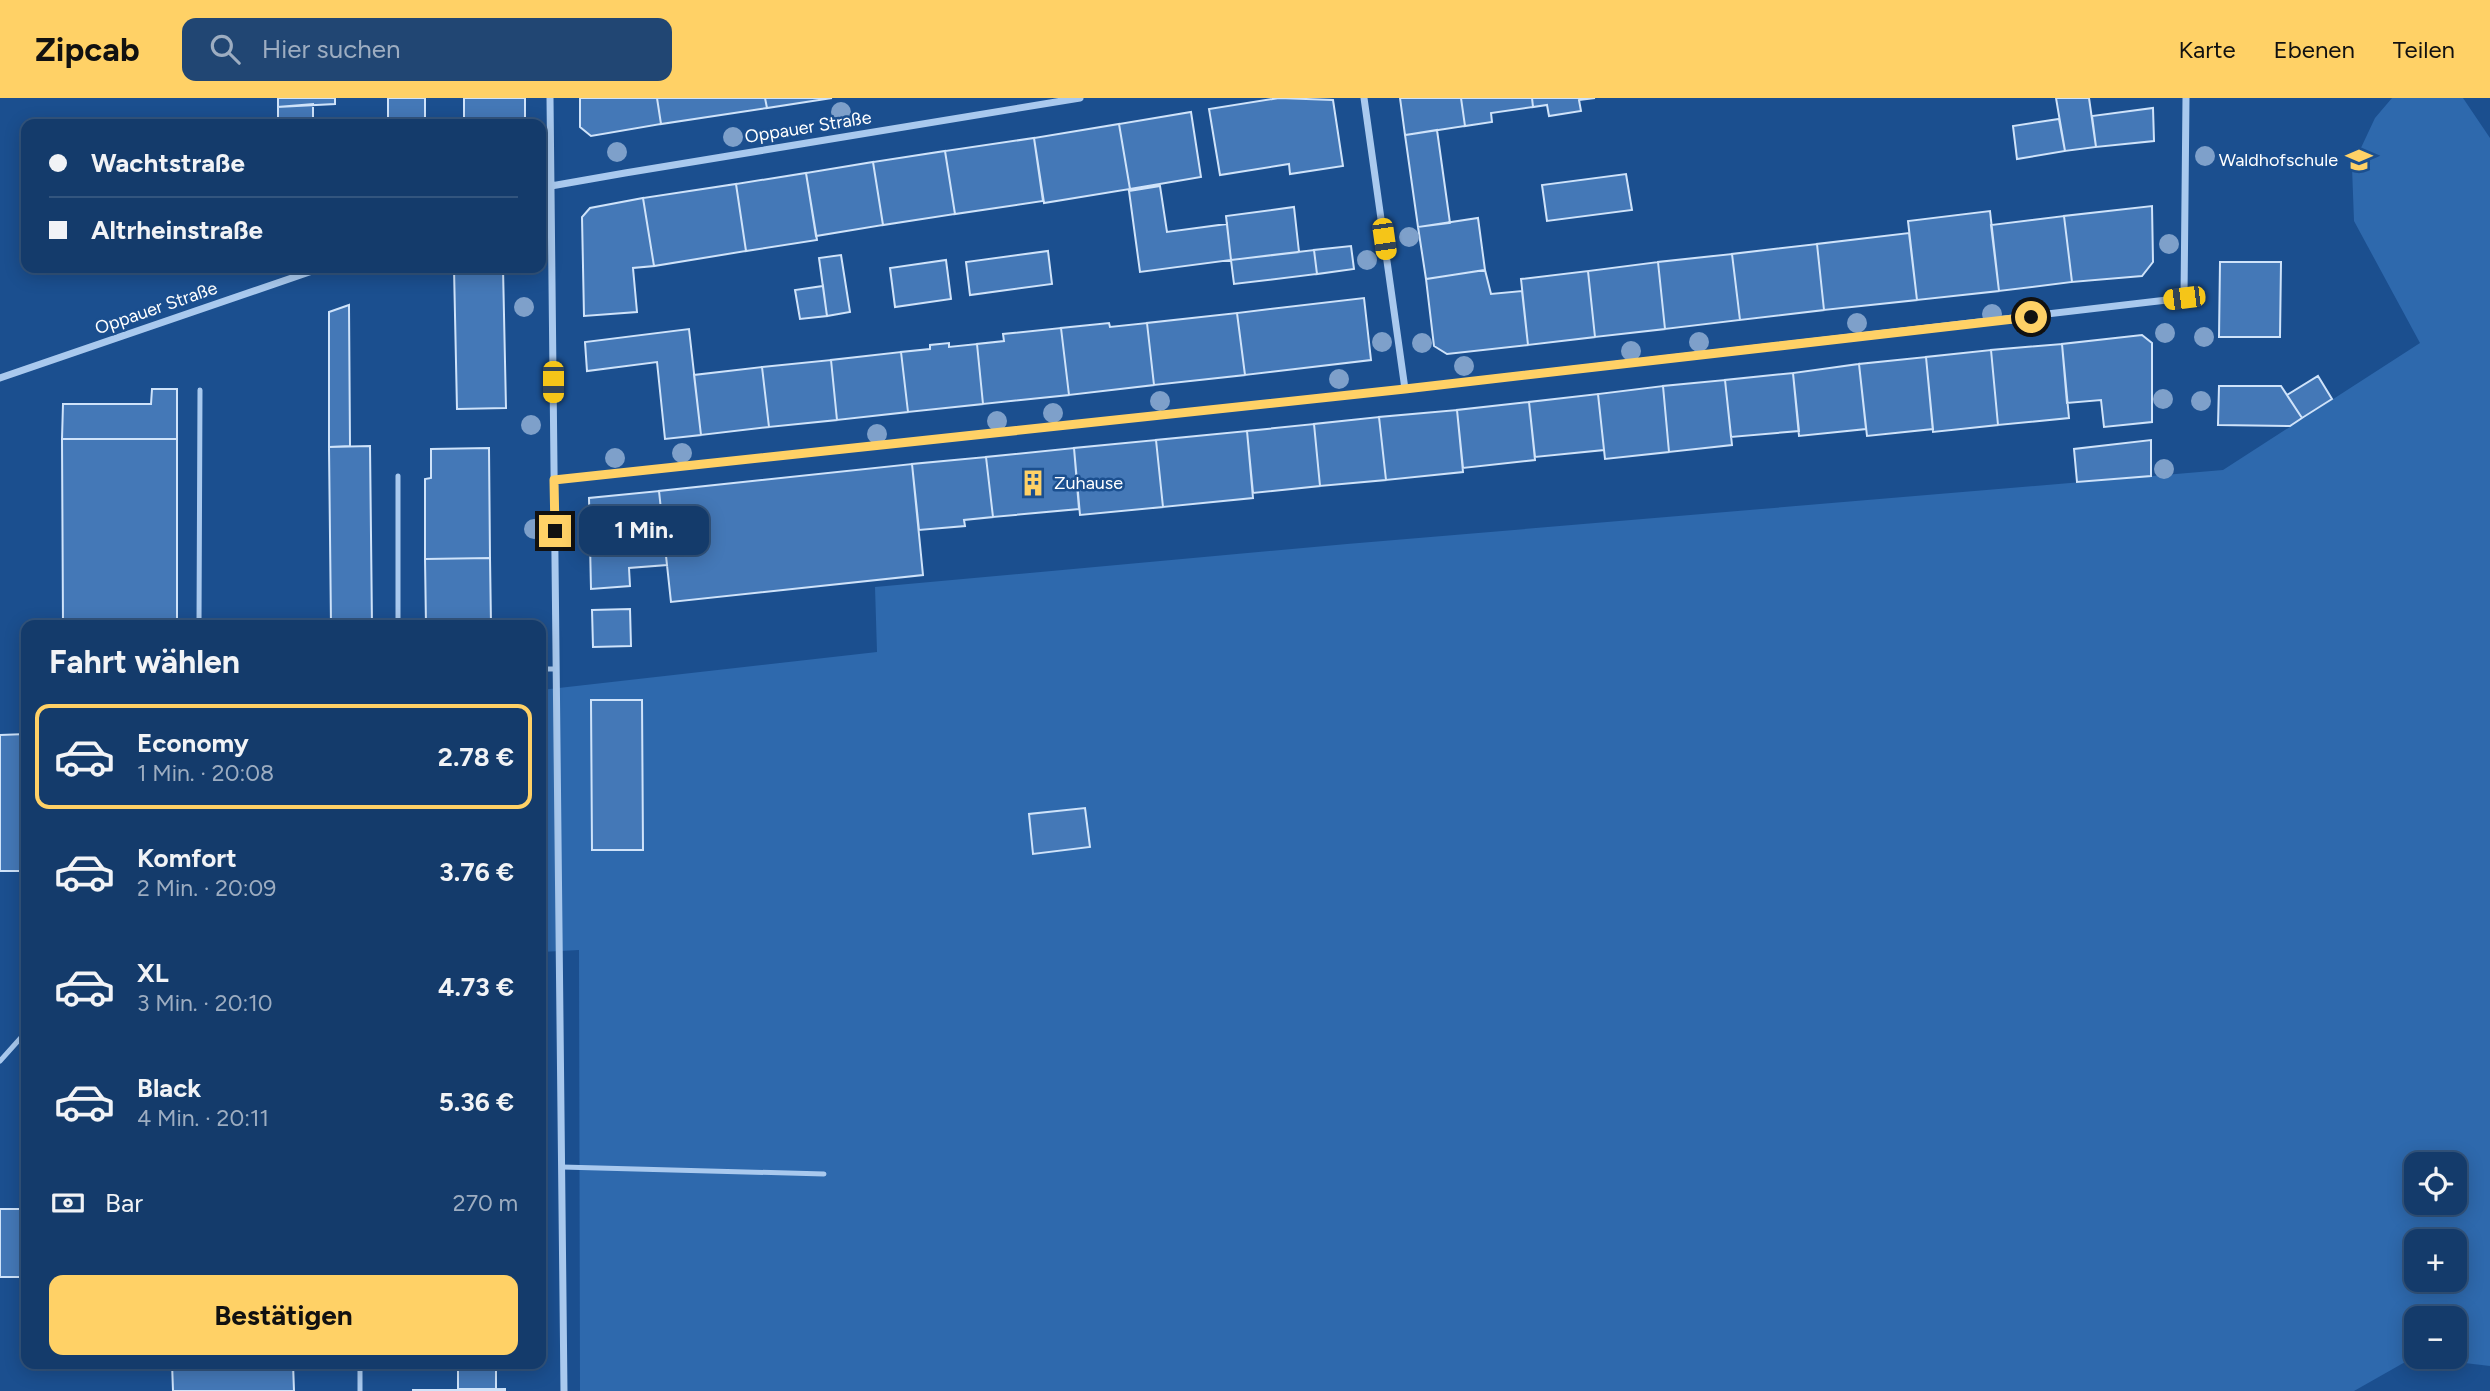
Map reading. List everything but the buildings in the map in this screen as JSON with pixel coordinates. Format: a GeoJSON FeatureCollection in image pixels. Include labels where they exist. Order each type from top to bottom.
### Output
{"type":"FeatureCollection","features":[{"type":"Feature","properties":{"kind":"street"},"geometry":{"type":"LineString","coordinates":[[550,98],[564,1391]]}},
{"type":"Feature","properties":{"kind":"street","name":"Oppauer Straße"},"geometry":{"type":"LineString","coordinates":[[546,188],[1080,98]]}},
{"type":"Feature","properties":{"kind":"street"},"geometry":{"type":"LineString","coordinates":[[1364,98],[1405,389]]}},
{"type":"Feature","properties":{"kind":"street"},"geometry":{"type":"LineString","coordinates":[[554,480],[1405,389],[2184,298],[2186,98]]}},
{"type":"Feature","properties":{"kind":"street","name":"Oppauer Straße"},"geometry":{"type":"LineString","coordinates":[[0,378],[306,273]]}},
{"type":"Feature","properties":{"kind":"lane"},"geometry":{"type":"LineString","coordinates":[[199,620],[200,390]]}},
{"type":"Feature","properties":{"kind":"lane"},"geometry":{"type":"LineString","coordinates":[[398,476],[398,620]]}},
{"type":"Feature","properties":{"kind":"lane"},"geometry":{"type":"LineString","coordinates":[[546,669],[556,669]]}},
{"type":"Feature","properties":{"kind":"lane"},"geometry":{"type":"LineString","coordinates":[[0,1061],[21,1038]]}},
{"type":"Feature","properties":{"kind":"lane"},"geometry":{"type":"LineString","coordinates":[[562,1167],[824,1174]]}},
{"type":"Feature","properties":{"kind":"lane"},"geometry":{"type":"LineString","coordinates":[[360,1369],[360,1391]]}},
{"type":"Feature","properties":{"kind":"shaded area"},"geometry":{"type":"Polygon","coordinates":[[[2392,98],[2463,98],[2490,138],[2490,1366],[2467,1363],[2467,1306],[2404,1306],[2404,1363],[2354,1391],[580,1391],[579,950],[546,952],[546,689],[877,652],[875,587],[2223,470],[2420,343],[2354,221],[2352,167],[2375,118],[2392,98]]]}},
{"type":"Feature","properties":{"kind":"place","name":"Waldhofschule"},"geometry":{"type":"Point","coordinates":[2359,160]}},
{"type":"Feature","properties":{"kind":"place","name":"Zuhause"},"geometry":{"type":"Point","coordinates":[1033,483]}},
{"type":"Feature","properties":{"kind":"route"},"geometry":{"type":"LineString","coordinates":[[555,531],[554,480],[1405,389],[2031,317]]}}]}
